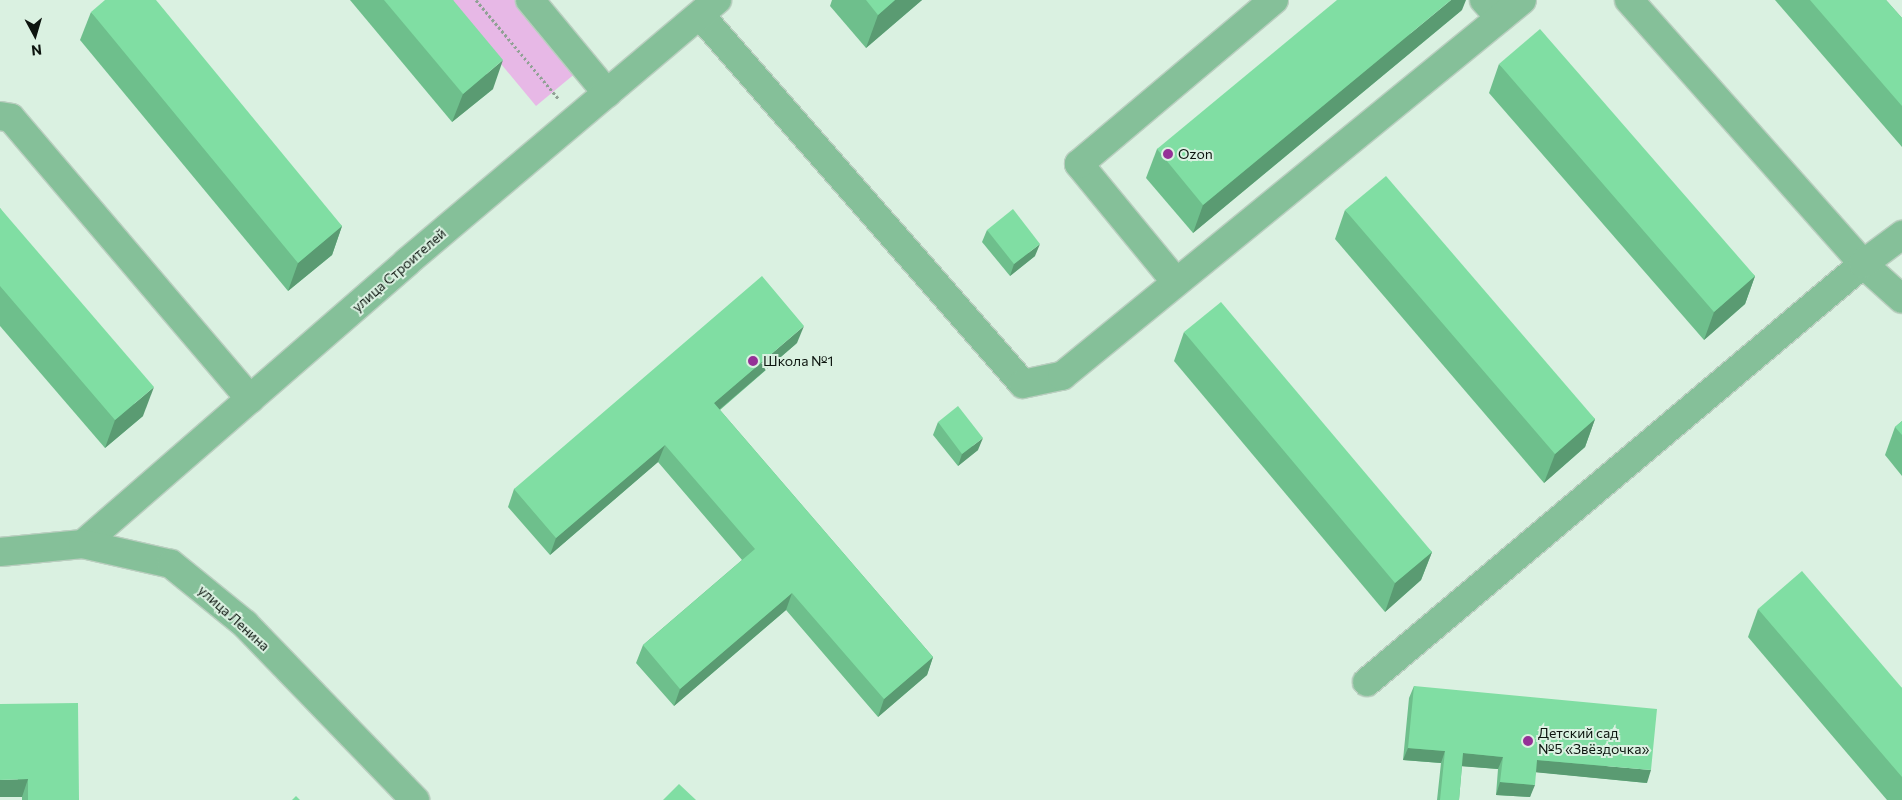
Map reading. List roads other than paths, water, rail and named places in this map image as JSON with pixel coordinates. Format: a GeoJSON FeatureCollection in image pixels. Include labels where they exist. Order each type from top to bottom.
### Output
{"type":"FeatureCollection","features":[{"type":"Feature","properties":{"kind":"street"},"geometry":{"type":"LineString","coordinates":[[530,0],[607,93]]}},
{"type":"Feature","properties":{"kind":"street"},"geometry":{"type":"LineString","coordinates":[[1176,282],[1079,164],[1274,0]]}},
{"type":"Feature","properties":{"kind":"street"},"geometry":{"type":"LineString","coordinates":[[708,7],[1023,384],[1062,376],[1176,282],[1492,9],[1522,0]]}},
{"type":"Feature","properties":{"kind":"street"},"geometry":{"type":"LineString","coordinates":[[1628,0],[1863,264],[1902,299]]}},
{"type":"Feature","properties":{"kind":"street","name":"улица Строителей"},"geometry":{"type":"LineString","coordinates":[[83,544],[708,7]]}},
{"type":"Feature","properties":{"kind":"street"},"geometry":{"type":"LineString","coordinates":[[0,116],[11,118],[250,399]]}},
{"type":"Feature","properties":{"kind":"street"},"geometry":{"type":"LineString","coordinates":[[1368,682],[1863,264],[1902,235]]}},
{"type":"Feature","properties":{"kind":"street","name":"улица Ленина"},"geometry":{"type":"LineString","coordinates":[[0,552],[83,544],[171,564],[245,624],[415,800]]}},
{"type":"Feature","properties":{"kind":"place","name":"Ozon"},"geometry":{"type":"Point","coordinates":[1168,154]}},
{"type":"Feature","properties":{"kind":"place","name":"Школа №1"},"geometry":{"type":"Point","coordinates":[753,361]}},
{"type":"Feature","properties":{"kind":"place","name":"Детский сад №5 «Звёздочка»"},"geometry":{"type":"Point","coordinates":[1528,741]}}]}
